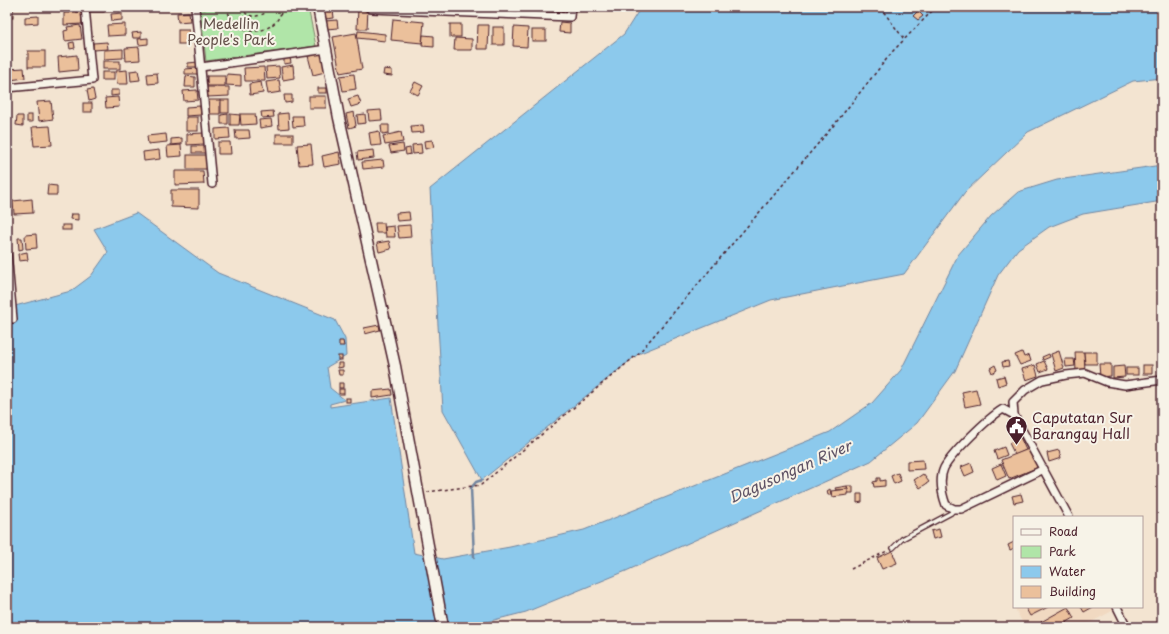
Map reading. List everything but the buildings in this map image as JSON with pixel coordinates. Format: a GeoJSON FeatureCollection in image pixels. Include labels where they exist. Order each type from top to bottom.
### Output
{"type":"FeatureCollection","features":[{"type":"Feature","properties":{"kind":"main road"},"geometry":{"type":"LineString","coordinates":[[318,7],[339,118],[395,366],[443,627]]}},
{"type":"Feature","properties":{"kind":"street"},"geometry":{"type":"LineString","coordinates":[[7,88],[92,80],[85,7]]}},
{"type":"Feature","properties":{"kind":"street"},"geometry":{"type":"LineString","coordinates":[[368,7],[371,9],[570,17],[571,7]]}},
{"type":"Feature","properties":{"kind":"street"},"geometry":{"type":"LineString","coordinates":[[509,7],[510,15]]}},
{"type":"Feature","properties":{"kind":"street"},"geometry":{"type":"LineString","coordinates":[[195,9],[212,184]]}},
{"type":"Feature","properties":{"kind":"street"},"geometry":{"type":"LineString","coordinates":[[201,67],[327,50]]}},
{"type":"Feature","properties":{"kind":"street"},"geometry":{"type":"LineString","coordinates":[[7,252],[13,319],[7,319]]}},
{"type":"Feature","properties":{"kind":"street"},"geometry":{"type":"LineString","coordinates":[[1044,469],[961,509],[954,509],[946,505],[942,495],[944,469],[954,454],[993,416],[1013,402],[1025,390],[1042,380],[1085,373],[1108,382],[1125,384],[1162,380]]}},
{"type":"Feature","properties":{"kind":"street"},"geometry":{"type":"LineString","coordinates":[[1013,402],[1014,415],[1068,516]]}},
{"type":"Feature","properties":{"kind":"street"},"geometry":{"type":"LineString","coordinates":[[1003,409],[1014,415]]}},
{"type":"Feature","properties":{"kind":"street"},"geometry":{"type":"LineString","coordinates":[[1118,608],[1127,627]]}},
{"type":"Feature","properties":{"kind":"lane"},"geometry":{"type":"LineString","coordinates":[[893,548],[902,539],[951,513],[954,509]]}},
{"type":"Feature","properties":{"kind":"path"},"geometry":{"type":"LineString","coordinates":[[195,9],[221,7]]}},
{"type":"Feature","properties":{"kind":"path"},"geometry":{"type":"LineString","coordinates":[[226,7],[230,17],[237,26],[247,31],[258,32],[269,28],[277,20],[282,7]]}},
{"type":"Feature","properties":{"kind":"path"},"geometry":{"type":"LineString","coordinates":[[242,7],[248,15],[253,17],[265,13],[268,7]]}},
{"type":"Feature","properties":{"kind":"path"},"geometry":{"type":"LineString","coordinates":[[880,7],[905,40]]}},
{"type":"Feature","properties":{"kind":"path"},"geometry":{"type":"LineString","coordinates":[[419,493],[481,485],[638,354],[834,126],[893,51],[936,7]]}},
{"type":"Feature","properties":{"kind":"path"},"geometry":{"type":"LineString","coordinates":[[851,569],[893,548]]}},
{"type":"Feature","properties":{"kind":"shaded area"},"geometry":{"type":"Polygon","coordinates":[[[1015,608],[1113,608],[1114,610],[1082,627],[1025,627],[1015,608]]]}},
{"type":"Feature","properties":{"kind":"green space","name":"Medellin People's Park"},"geometry":{"type":"Polygon","coordinates":[[[200,7],[308,7],[316,46],[206,61],[200,7]]]}},
{"type":"Feature","properties":{"kind":"water"},"geometry":{"type":"Polygon","coordinates":[[[641,7],[1162,7],[1162,78],[1133,81],[1028,132],[965,192],[904,274],[771,300],[638,354],[482,480],[443,410],[430,189],[624,34],[641,7]]]}},
{"type":"Feature","properties":{"kind":"water","name":"Dagusongan River"},"geometry":{"type":"Polygon","coordinates":[[[1162,165],[1162,201],[1083,214],[1049,227],[1018,249],[998,275],[955,371],[917,423],[871,461],[626,571],[526,612],[466,627],[7,627],[7,305],[15,306],[71,291],[91,276],[108,252],[94,229],[136,213],[218,273],[335,320],[345,339],[346,356],[327,367],[330,388],[345,400],[330,404],[330,407],[391,398],[414,553],[443,559],[510,547],[584,530],[830,432],[872,403],[901,370],[958,255],[991,216],[1018,192],[1057,180],[1162,165]]]}},
{"type":"Feature","properties":{"kind":"waterway"},"geometry":{"type":"LineString","coordinates":[[474,557],[471,488],[476,482],[482,480]]}},
{"type":"Feature","properties":{"kind":"place","name":"Caputatan Sur Barangay Hall"},"geometry":{"type":"Point","coordinates":[1017,446]}}]}
